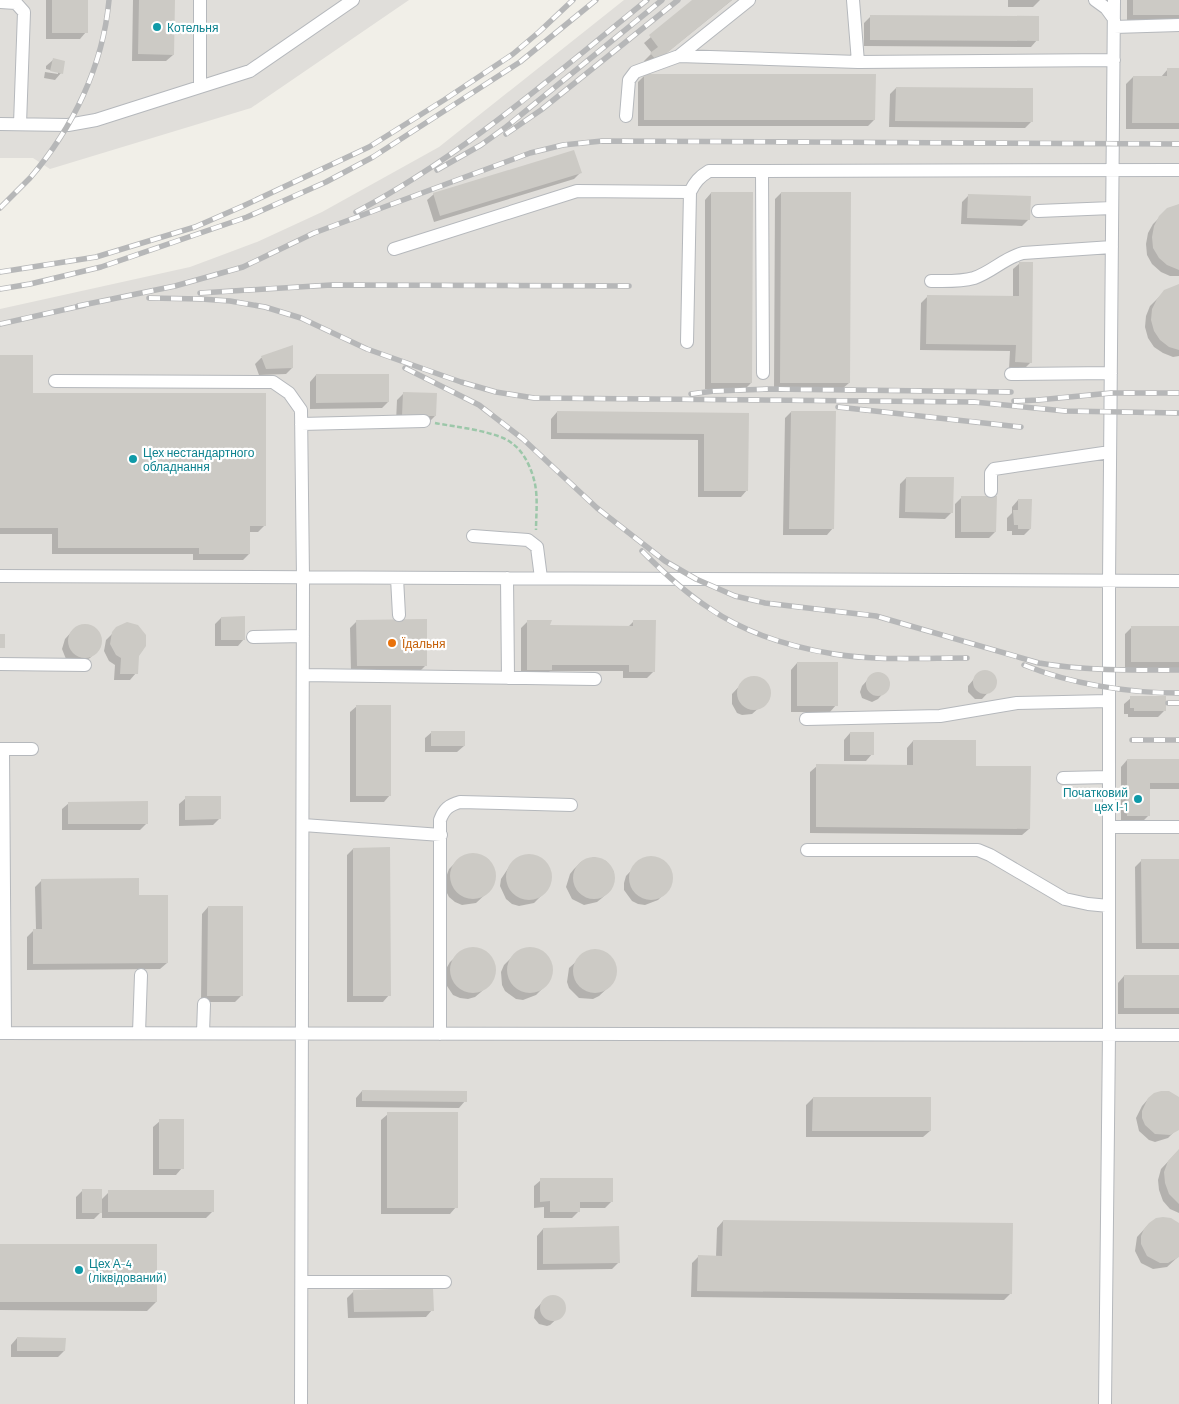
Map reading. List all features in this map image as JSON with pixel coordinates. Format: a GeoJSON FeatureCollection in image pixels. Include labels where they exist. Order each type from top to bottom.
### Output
{"type":"FeatureCollection","features":[{"type":"Feature","properties":{"kind":"lane"},"geometry":{"type":"LineString","coordinates":[[200,0],[200,86]]}},
{"type":"Feature","properties":{"kind":"lane"},"geometry":{"type":"LineString","coordinates":[[0,124],[68,125],[96,120],[250,71],[353,0]]}},
{"type":"Feature","properties":{"kind":"lane"},"geometry":{"type":"LineString","coordinates":[[626,116],[629,80],[635,72],[679,56],[749,0]]}},
{"type":"Feature","properties":{"kind":"lane"},"geometry":{"type":"LineString","coordinates":[[853,0],[858,62]]}},
{"type":"Feature","properties":{"kind":"lane"},"geometry":{"type":"LineString","coordinates":[[1095,0],[1106,8],[1114,23]]}},
{"type":"Feature","properties":{"kind":"lane"},"geometry":{"type":"LineString","coordinates":[[1105,1404],[1109,1034],[1109,581],[1114,0]]}},
{"type":"Feature","properties":{"kind":"lane"},"geometry":{"type":"LineString","coordinates":[[0,2],[16,3],[24,12],[20,124]]}},
{"type":"Feature","properties":{"kind":"lane"},"geometry":{"type":"LineString","coordinates":[[1114,23],[1179,25]]}},
{"type":"Feature","properties":{"kind":"lane"},"geometry":{"type":"LineString","coordinates":[[679,56],[858,62],[1114,60]]}},
{"type":"Feature","properties":{"kind":"lane"},"geometry":{"type":"LineString","coordinates":[[687,342],[690,192],[694,183],[709,171],[1179,170]]}},
{"type":"Feature","properties":{"kind":"lane"},"geometry":{"type":"LineString","coordinates":[[762,171],[763,373]]}},
{"type":"Feature","properties":{"kind":"lane"},"geometry":{"type":"LineString","coordinates":[[394,249],[578,191],[690,192]]}},
{"type":"Feature","properties":{"kind":"lane"},"geometry":{"type":"LineString","coordinates":[[1038,211],[1112,208]]}},
{"type":"Feature","properties":{"kind":"lane"},"geometry":{"type":"LineString","coordinates":[[931,281],[964,280],[975,277],[1011,256],[1023,253],[1112,247]]}},
{"type":"Feature","properties":{"kind":"lane"},"geometry":{"type":"LineString","coordinates":[[1011,374],[1111,373]]}},
{"type":"Feature","properties":{"kind":"lane"},"geometry":{"type":"LineString","coordinates":[[55,381],[273,382],[289,393],[301,410],[303,578],[301,1404]]}},
{"type":"Feature","properties":{"kind":"lane"},"geometry":{"type":"LineString","coordinates":[[301,424],[424,421]]}},
{"type":"Feature","properties":{"kind":"lane"},"geometry":{"type":"LineString","coordinates":[[990,491],[991,474],[994,468],[1110,452]]}},
{"type":"Feature","properties":{"kind":"lane"},"geometry":{"type":"LineString","coordinates":[[473,536],[528,540],[537,547],[541,578]]}},
{"type":"Feature","properties":{"kind":"lane"},"geometry":{"type":"LineString","coordinates":[[0,576],[1179,581]]}},
{"type":"Feature","properties":{"kind":"lane"},"geometry":{"type":"LineString","coordinates":[[397,578],[399,615]]}},
{"type":"Feature","properties":{"kind":"lane"},"geometry":{"type":"LineString","coordinates":[[507,578],[508,678]]}},
{"type":"Feature","properties":{"kind":"lane"},"geometry":{"type":"LineString","coordinates":[[253,637],[303,636]]}},
{"type":"Feature","properties":{"kind":"lane"},"geometry":{"type":"LineString","coordinates":[[0,664],[85,664]]}},
{"type":"Feature","properties":{"kind":"lane"},"geometry":{"type":"LineString","coordinates":[[303,675],[595,679]]}},
{"type":"Feature","properties":{"kind":"lane"},"geometry":{"type":"LineString","coordinates":[[806,719],[940,716],[1017,702],[1109,701]]}},
{"type":"Feature","properties":{"kind":"lane"},"geometry":{"type":"LineString","coordinates":[[32,749],[2,749],[3,1033],[1179,1035]]}},
{"type":"Feature","properties":{"kind":"lane"},"geometry":{"type":"LineString","coordinates":[[1062,778],[1109,777]]}},
{"type":"Feature","properties":{"kind":"lane"},"geometry":{"type":"LineString","coordinates":[[440,1034],[440,820],[444,810],[460,802],[571,805]]}},
{"type":"Feature","properties":{"kind":"lane"},"geometry":{"type":"LineString","coordinates":[[303,825],[441,835]]}},
{"type":"Feature","properties":{"kind":"lane"},"geometry":{"type":"LineString","coordinates":[[1109,826],[1179,827]]}},
{"type":"Feature","properties":{"kind":"lane"},"geometry":{"type":"LineString","coordinates":[[807,850],[978,850],[990,854],[1065,899],[1109,906]]}},
{"type":"Feature","properties":{"kind":"lane"},"geometry":{"type":"LineString","coordinates":[[139,1033],[141,975]]}},
{"type":"Feature","properties":{"kind":"lane"},"geometry":{"type":"LineString","coordinates":[[203,1033],[204,1004]]}},
{"type":"Feature","properties":{"kind":"lane"},"geometry":{"type":"LineString","coordinates":[[302,1282],[445,1282]]}},
{"type":"Feature","properties":{"kind":"path"},"geometry":{"type":"LineString","coordinates":[[424,421],[474,430],[500,437],[513,444],[531,469],[536,486],[537,547]]}},
{"type":"Feature","properties":{"kind":"shaded area"},"geometry":{"type":"Polygon","coordinates":[[[0,0],[409,0],[251,108],[50,169],[33,158],[0,158],[0,0]]]}},
{"type":"Feature","properties":{"kind":"shaded area"},"geometry":{"type":"Polygon","coordinates":[[[624,0],[1179,0],[1179,1404],[0,1404],[0,309],[190,267],[257,242],[322,212],[439,147],[624,0]]]}},
{"type":"Feature","properties":{"kind":"building"},"geometry":{"type":"Polygon","coordinates":[[[52,0],[88,0],[88,33],[52,33],[52,0]]]}},
{"type":"Feature","properties":{"kind":"building","name":"Котельня"},"geometry":{"type":"Polygon","coordinates":[[[139,0],[175,0],[174,55],[138,54],[139,0]]]}},
{"type":"Feature","properties":{"kind":"building"},"geometry":{"type":"Polygon","coordinates":[[[692,0],[732,0],[657,61],[650,53],[658,47],[649,35],[692,0]]]}},
{"type":"Feature","properties":{"kind":"building"},"geometry":{"type":"Polygon","coordinates":[[[1133,0],[1179,0],[1179,15],[1133,15],[1133,0]]]}},
{"type":"Feature","properties":{"kind":"building"},"geometry":{"type":"Polygon","coordinates":[[[870,15],[1039,16],[1039,41],[870,40],[870,15]]]}},
{"type":"Feature","properties":{"kind":"building"},"geometry":{"type":"Polygon","coordinates":[[[53,58],[65,61],[63,74],[50,71],[53,58]]]}},
{"type":"Feature","properties":{"kind":"building"},"geometry":{"type":"Polygon","coordinates":[[[1167,68],[1179,68],[1179,123],[1132,123],[1133,76],[1167,76],[1167,68]]]}},
{"type":"Feature","properties":{"kind":"building"},"geometry":{"type":"Polygon","coordinates":[[[644,74],[876,74],[875,120],[644,120],[644,74]]]}},
{"type":"Feature","properties":{"kind":"building"},"geometry":{"type":"Polygon","coordinates":[[[896,87],[1033,88],[1033,122],[895,121],[896,87]]]}},
{"type":"Feature","properties":{"kind":"building"},"geometry":{"type":"Polygon","coordinates":[[[574,150],[582,173],[440,216],[433,193],[574,150]]]}},
{"type":"Feature","properties":{"kind":"building"},"geometry":{"type":"Polygon","coordinates":[[[711,192],[753,192],[752,383],[711,383],[711,192]]]}},
{"type":"Feature","properties":{"kind":"building"},"geometry":{"type":"Polygon","coordinates":[[[781,192],[851,192],[850,383],[780,383],[781,192]]]}},
{"type":"Feature","properties":{"kind":"building"},"geometry":{"type":"Polygon","coordinates":[[[968,194],[1031,196],[1030,220],[967,218],[968,194]]]}},
{"type":"Feature","properties":{"kind":"building"},"geometry":{"type":"Polygon","coordinates":[[[1179,204],[1179,270],[1167,265],[1159,258],[1153,248],[1152,237],[1154,226],[1159,216],[1167,208],[1179,204]]]}},
{"type":"Feature","properties":{"kind":"building"},"geometry":{"type":"Polygon","coordinates":[[[1019,262],[1033,262],[1032,363],[1015,362],[1016,345],[926,344],[927,295],[1019,296],[1019,262]]]}},
{"type":"Feature","properties":{"kind":"building"},"geometry":{"type":"Polygon","coordinates":[[[1179,284],[1179,350],[1169,347],[1160,340],[1154,331],[1151,320],[1152,309],[1164,290],[1179,284]]]}},
{"type":"Feature","properties":{"kind":"building"},"geometry":{"type":"Polygon","coordinates":[[[293,345],[293,368],[266,369],[261,356],[293,345]]]}},
{"type":"Feature","properties":{"kind":"building","name":"Цех нестандартного обладнання"},"geometry":{"type":"Polygon","coordinates":[[[0,355],[33,355],[33,393],[266,393],[266,526],[250,526],[250,554],[199,554],[199,548],[58,548],[58,528],[0,528],[0,355]]]}},
{"type":"Feature","properties":{"kind":"building"},"geometry":{"type":"Polygon","coordinates":[[[316,374],[389,374],[389,402],[316,403],[316,374]]]}},
{"type":"Feature","properties":{"kind":"building"},"geometry":{"type":"Polygon","coordinates":[[[403,392],[437,393],[436,416],[402,416],[403,392]]]}},
{"type":"Feature","properties":{"kind":"building"},"geometry":{"type":"Polygon","coordinates":[[[557,411],[749,413],[748,491],[704,491],[704,434],[557,433],[557,411]]]}},
{"type":"Feature","properties":{"kind":"building"},"geometry":{"type":"Polygon","coordinates":[[[791,411],[836,411],[834,529],[789,529],[791,411]]]}},
{"type":"Feature","properties":{"kind":"building"},"geometry":{"type":"Polygon","coordinates":[[[906,477],[954,477],[953,513],[905,512],[906,477]]]}},
{"type":"Feature","properties":{"kind":"building"},"geometry":{"type":"Polygon","coordinates":[[[961,496],[997,496],[996,532],[961,532],[961,496]]]}},
{"type":"Feature","properties":{"kind":"building"},"geometry":{"type":"Polygon","coordinates":[[[1018,499],[1032,499],[1031,529],[1018,529],[1018,525],[1014,525],[1013,510],[1018,510],[1018,499]]]}},
{"type":"Feature","properties":{"kind":"building"},"geometry":{"type":"Polygon","coordinates":[[[245,616],[245,640],[221,640],[221,617],[245,616]]]}},
{"type":"Feature","properties":{"kind":"building","name":"Їдальня"},"geometry":{"type":"Polygon","coordinates":[[[427,619],[427,666],[357,666],[356,620],[427,619]]]}},
{"type":"Feature","properties":{"kind":"building"},"geometry":{"type":"Polygon","coordinates":[[[527,620],[552,620],[550,625],[633,626],[633,620],[656,620],[655,672],[629,672],[629,665],[552,665],[552,670],[527,670],[527,620]]]}},
{"type":"Feature","properties":{"kind":"building"},"geometry":{"type":"Polygon","coordinates":[[[127,622],[138,625],[146,635],[146,646],[139,656],[138,674],[120,674],[121,658],[116,655],[110,644],[112,632],[116,627],[127,622]]]}},
{"type":"Feature","properties":{"kind":"building"},"geometry":{"type":"Polygon","coordinates":[[[85,624],[97,629],[102,641],[97,653],[85,658],[73,653],[68,641],[73,629],[85,624]]]}},
{"type":"Feature","properties":{"kind":"building"},"geometry":{"type":"Polygon","coordinates":[[[1131,626],[1179,626],[1179,662],[1131,662],[1131,626]]]}},
{"type":"Feature","properties":{"kind":"building"},"geometry":{"type":"Polygon","coordinates":[[[0,634],[5,634],[5,648],[0,648],[0,634]]]}},
{"type":"Feature","properties":{"kind":"building"},"geometry":{"type":"Polygon","coordinates":[[[797,662],[838,662],[838,706],[797,706],[797,662]]]}},
{"type":"Feature","properties":{"kind":"building"},"geometry":{"type":"Polygon","coordinates":[[[985,670],[993,674],[997,682],[993,690],[985,694],[977,690],[973,682],[977,674],[985,670]]]}},
{"type":"Feature","properties":{"kind":"building"},"geometry":{"type":"Polygon","coordinates":[[[878,672],[883,673],[889,679],[889,689],[883,695],[878,696],[873,695],[867,689],[866,684],[867,679],[873,673],[878,672]]]}},
{"type":"Feature","properties":{"kind":"building"},"geometry":{"type":"Polygon","coordinates":[[[754,676],[766,681],[771,693],[766,705],[754,710],[742,705],[737,693],[742,681],[754,676]]]}},
{"type":"Feature","properties":{"kind":"building"},"geometry":{"type":"Polygon","coordinates":[[[1130,696],[1166,696],[1166,711],[1134,711],[1134,708],[1130,708],[1130,696]]]}},
{"type":"Feature","properties":{"kind":"building"},"geometry":{"type":"Polygon","coordinates":[[[356,705],[391,705],[391,796],[356,796],[356,705]]]}},
{"type":"Feature","properties":{"kind":"building"},"geometry":{"type":"Polygon","coordinates":[[[431,731],[465,731],[465,746],[431,746],[431,731]]]}},
{"type":"Feature","properties":{"kind":"building"},"geometry":{"type":"Polygon","coordinates":[[[850,732],[874,732],[874,755],[850,755],[850,732]]]}},
{"type":"Feature","properties":{"kind":"building"},"geometry":{"type":"Polygon","coordinates":[[[913,740],[976,740],[976,766],[1031,766],[1030,829],[816,827],[816,764],[913,765],[913,740]]]}},
{"type":"Feature","properties":{"kind":"building","name":"Початковий цех І-1"},"geometry":{"type":"Polygon","coordinates":[[[1127,759],[1179,759],[1179,783],[1150,783],[1150,816],[1127,816],[1127,759]]]}},
{"type":"Feature","properties":{"kind":"building"},"geometry":{"type":"Polygon","coordinates":[[[185,796],[221,796],[221,819],[185,820],[185,796]]]}},
{"type":"Feature","properties":{"kind":"building"},"geometry":{"type":"Polygon","coordinates":[[[148,801],[148,824],[68,824],[68,802],[148,801]]]}},
{"type":"Feature","properties":{"kind":"building"},"geometry":{"type":"Polygon","coordinates":[[[390,847],[391,996],[353,996],[353,848],[390,847]]]}},
{"type":"Feature","properties":{"kind":"building"},"geometry":{"type":"Polygon","coordinates":[[[469,853],[477,853],[486,857],[492,863],[496,876],[492,889],[486,895],[477,899],[469,899],[460,895],[454,889],[450,880],[450,872],[454,863],[460,857],[469,853]]]}},
{"type":"Feature","properties":{"kind":"building"},"geometry":{"type":"Polygon","coordinates":[[[529,854],[542,858],[548,864],[552,877],[548,890],[542,896],[529,900],[516,896],[510,890],[506,877],[510,864],[516,858],[529,854]]]}},
{"type":"Feature","properties":{"kind":"building"},"geometry":{"type":"Polygon","coordinates":[[[651,856],[663,860],[669,866],[673,878],[669,890],[663,896],[651,900],[639,896],[633,890],[629,878],[633,866],[639,860],[651,856]]]}},
{"type":"Feature","properties":{"kind":"building"},"geometry":{"type":"Polygon","coordinates":[[[598,857],[606,860],[612,866],[615,878],[612,890],[606,896],[590,899],[582,896],[576,890],[573,874],[576,866],[582,860],[598,857]]]}},
{"type":"Feature","properties":{"kind":"building"},"geometry":{"type":"Polygon","coordinates":[[[1141,859],[1179,859],[1179,943],[1142,943],[1141,859]]]}},
{"type":"Feature","properties":{"kind":"building"},"geometry":{"type":"Polygon","coordinates":[[[139,878],[139,895],[168,895],[168,963],[33,964],[33,929],[42,929],[41,879],[139,878]]]}},
{"type":"Feature","properties":{"kind":"building"},"geometry":{"type":"Polygon","coordinates":[[[208,906],[243,906],[243,996],[207,996],[208,906]]]}},
{"type":"Feature","properties":{"kind":"building"},"geometry":{"type":"Polygon","coordinates":[[[473,947],[486,951],[492,957],[496,970],[492,983],[486,989],[473,993],[460,989],[454,983],[450,970],[454,957],[460,951],[473,947]]]}},
{"type":"Feature","properties":{"kind":"building"},"geometry":{"type":"Polygon","coordinates":[[[525,947],[535,947],[549,957],[553,970],[549,983],[543,989],[535,993],[525,993],[511,983],[507,975],[507,965],[517,951],[525,947]]]}},
{"type":"Feature","properties":{"kind":"building"},"geometry":{"type":"Polygon","coordinates":[[[599,949],[611,955],[616,962],[616,980],[611,987],[604,992],[591,993],[579,987],[574,980],[573,967],[579,955],[586,950],[599,949]]]}},
{"type":"Feature","properties":{"kind":"building"},"geometry":{"type":"Polygon","coordinates":[[[1124,975],[1179,975],[1179,1008],[1124,1008],[1124,975]]]}},
{"type":"Feature","properties":{"kind":"building"},"geometry":{"type":"Polygon","coordinates":[[[362,1090],[467,1091],[467,1102],[362,1101],[362,1090]]]}},
{"type":"Feature","properties":{"kind":"building"},"geometry":{"type":"Polygon","coordinates":[[[1169,1091],[1179,1097],[1179,1130],[1170,1135],[1155,1134],[1145,1125],[1142,1118],[1142,1111],[1148,1098],[1154,1093],[1169,1091]]]}},
{"type":"Feature","properties":{"kind":"building"},"geometry":{"type":"Polygon","coordinates":[[[813,1097],[931,1097],[931,1131],[812,1131],[813,1097]]]}},
{"type":"Feature","properties":{"kind":"building"},"geometry":{"type":"Polygon","coordinates":[[[387,1112],[458,1112],[458,1208],[387,1208],[387,1112]]]}},
{"type":"Feature","properties":{"kind":"building"},"geometry":{"type":"Polygon","coordinates":[[[159,1119],[184,1119],[184,1169],[159,1169],[159,1119]]]}},
{"type":"Feature","properties":{"kind":"building"},"geometry":{"type":"Polygon","coordinates":[[[1179,1149],[1179,1204],[1169,1194],[1164,1172],[1168,1161],[1179,1149]]]}},
{"type":"Feature","properties":{"kind":"building"},"geometry":{"type":"Polygon","coordinates":[[[540,1178],[613,1178],[613,1202],[580,1202],[580,1212],[550,1212],[550,1201],[540,1202],[540,1178]]]}},
{"type":"Feature","properties":{"kind":"building"},"geometry":{"type":"Polygon","coordinates":[[[82,1189],[102,1189],[102,1213],[82,1213],[82,1189]]]}},
{"type":"Feature","properties":{"kind":"building"},"geometry":{"type":"Polygon","coordinates":[[[108,1190],[214,1190],[214,1212],[108,1212],[108,1190]]]}},
{"type":"Feature","properties":{"kind":"building"},"geometry":{"type":"Polygon","coordinates":[[[1156,1218],[1171,1218],[1179,1223],[1179,1257],[1168,1263],[1160,1263],[1147,1256],[1141,1244],[1141,1236],[1144,1229],[1156,1218]]]}},
{"type":"Feature","properties":{"kind":"building"},"geometry":{"type":"Polygon","coordinates":[[[723,1220],[1013,1223],[1012,1294],[697,1291],[698,1255],[722,1256],[723,1220]]]}},
{"type":"Feature","properties":{"kind":"building"},"geometry":{"type":"Polygon","coordinates":[[[619,1226],[620,1263],[543,1264],[543,1228],[619,1226]]]}},
{"type":"Feature","properties":{"kind":"building","name":"Цех А-4 (ліквідований)"},"geometry":{"type":"Polygon","coordinates":[[[0,1244],[157,1244],[157,1302],[0,1302],[0,1244]]]}},
{"type":"Feature","properties":{"kind":"building"},"geometry":{"type":"Polygon","coordinates":[[[433,1288],[434,1311],[354,1312],[353,1290],[433,1288]]]}},
{"type":"Feature","properties":{"kind":"building"},"geometry":{"type":"Polygon","coordinates":[[[553,1295],[562,1299],[566,1308],[562,1317],[553,1321],[544,1317],[540,1308],[544,1299],[553,1295]]]}},
{"type":"Feature","properties":{"kind":"building"},"geometry":{"type":"Polygon","coordinates":[[[17,1337],[66,1338],[65,1351],[17,1351],[17,1337]]]}},
{"type":"Feature","properties":{"kind":"railway"},"geometry":{"type":"LineString","coordinates":[[0,208],[30,178],[60,138],[72,117],[93,72],[106,25],[109,0]]}},
{"type":"Feature","properties":{"kind":"railway"},"geometry":{"type":"LineString","coordinates":[[0,272],[96,257],[195,227],[369,147],[513,54],[573,0]]}},
{"type":"Feature","properties":{"kind":"railway"},"geometry":{"type":"LineString","coordinates":[[0,289],[101,267],[247,217],[326,182],[373,157],[520,62],[596,0]]}},
{"type":"Feature","properties":{"kind":"railway"},"geometry":{"type":"LineString","coordinates":[[356,212],[434,166],[471,140],[647,0]]}},
{"type":"Feature","properties":{"kind":"railway"},"geometry":{"type":"LineString","coordinates":[[437,170],[481,145],[506,127],[662,0]]}},
{"type":"Feature","properties":{"kind":"railway"},"geometry":{"type":"LineString","coordinates":[[506,134],[541,110],[678,0]]}},
{"type":"Feature","properties":{"kind":"railway"},"geometry":{"type":"LineString","coordinates":[[78,306],[175,286],[243,267],[314,233],[530,153],[563,145],[602,141],[1179,144]]}},
{"type":"Feature","properties":{"kind":"railway"},"geometry":{"type":"LineString","coordinates":[[200,293],[331,285],[629,286]]}},
{"type":"Feature","properties":{"kind":"railway"},"geometry":{"type":"LineString","coordinates":[[149,298],[230,301],[265,307],[301,318],[367,349],[461,382],[496,392],[534,398],[974,402],[1065,411],[1179,413]]}},
{"type":"Feature","properties":{"kind":"railway"},"geometry":{"type":"LineString","coordinates":[[0,324],[85,305]]}},
{"type":"Feature","properties":{"kind":"railway"},"geometry":{"type":"LineString","coordinates":[[405,368],[479,405],[523,439],[597,508],[665,561],[696,579],[735,596],[765,603],[876,616],[1039,663],[1092,669],[1179,670]]}},
{"type":"Feature","properties":{"kind":"railway"},"geometry":{"type":"LineString","coordinates":[[691,394],[714,391],[770,389],[1011,392]]}},
{"type":"Feature","properties":{"kind":"railway"},"geometry":{"type":"LineString","coordinates":[[1014,401],[1111,393],[1179,393]]}},
{"type":"Feature","properties":{"kind":"railway"},"geometry":{"type":"LineString","coordinates":[[838,407],[1021,427]]}},
{"type":"Feature","properties":{"kind":"railway"},"geometry":{"type":"LineString","coordinates":[[642,551],[700,602],[738,625],[769,638],[834,654],[866,658],[967,658]]}},
{"type":"Feature","properties":{"kind":"railway"},"geometry":{"type":"LineString","coordinates":[[1024,665],[1042,672],[1100,686],[1160,693],[1179,693]]}},
{"type":"Feature","properties":{"kind":"railway"},"geometry":{"type":"LineString","coordinates":[[1168,703],[1179,703]]}},
{"type":"Feature","properties":{"kind":"railway"},"geometry":{"type":"LineString","coordinates":[[1132,740],[1179,740]]}},
{"type":"Feature","properties":{"kind":"place","name":"Котельня"},"geometry":{"type":"Point","coordinates":[157,27]}},
{"type":"Feature","properties":{"kind":"place","name":"Цех нестандартного обладнання"},"geometry":{"type":"Point","coordinates":[133,459]}},
{"type":"Feature","properties":{"kind":"place","name":"Їдальня"},"geometry":{"type":"Point","coordinates":[392,643]}},
{"type":"Feature","properties":{"kind":"place","name":"Початковий цех І-1"},"geometry":{"type":"Point","coordinates":[1138,799]}},
{"type":"Feature","properties":{"kind":"place","name":"Цех А-4 (ліквідований)"},"geometry":{"type":"Point","coordinates":[79,1270]}}]}
